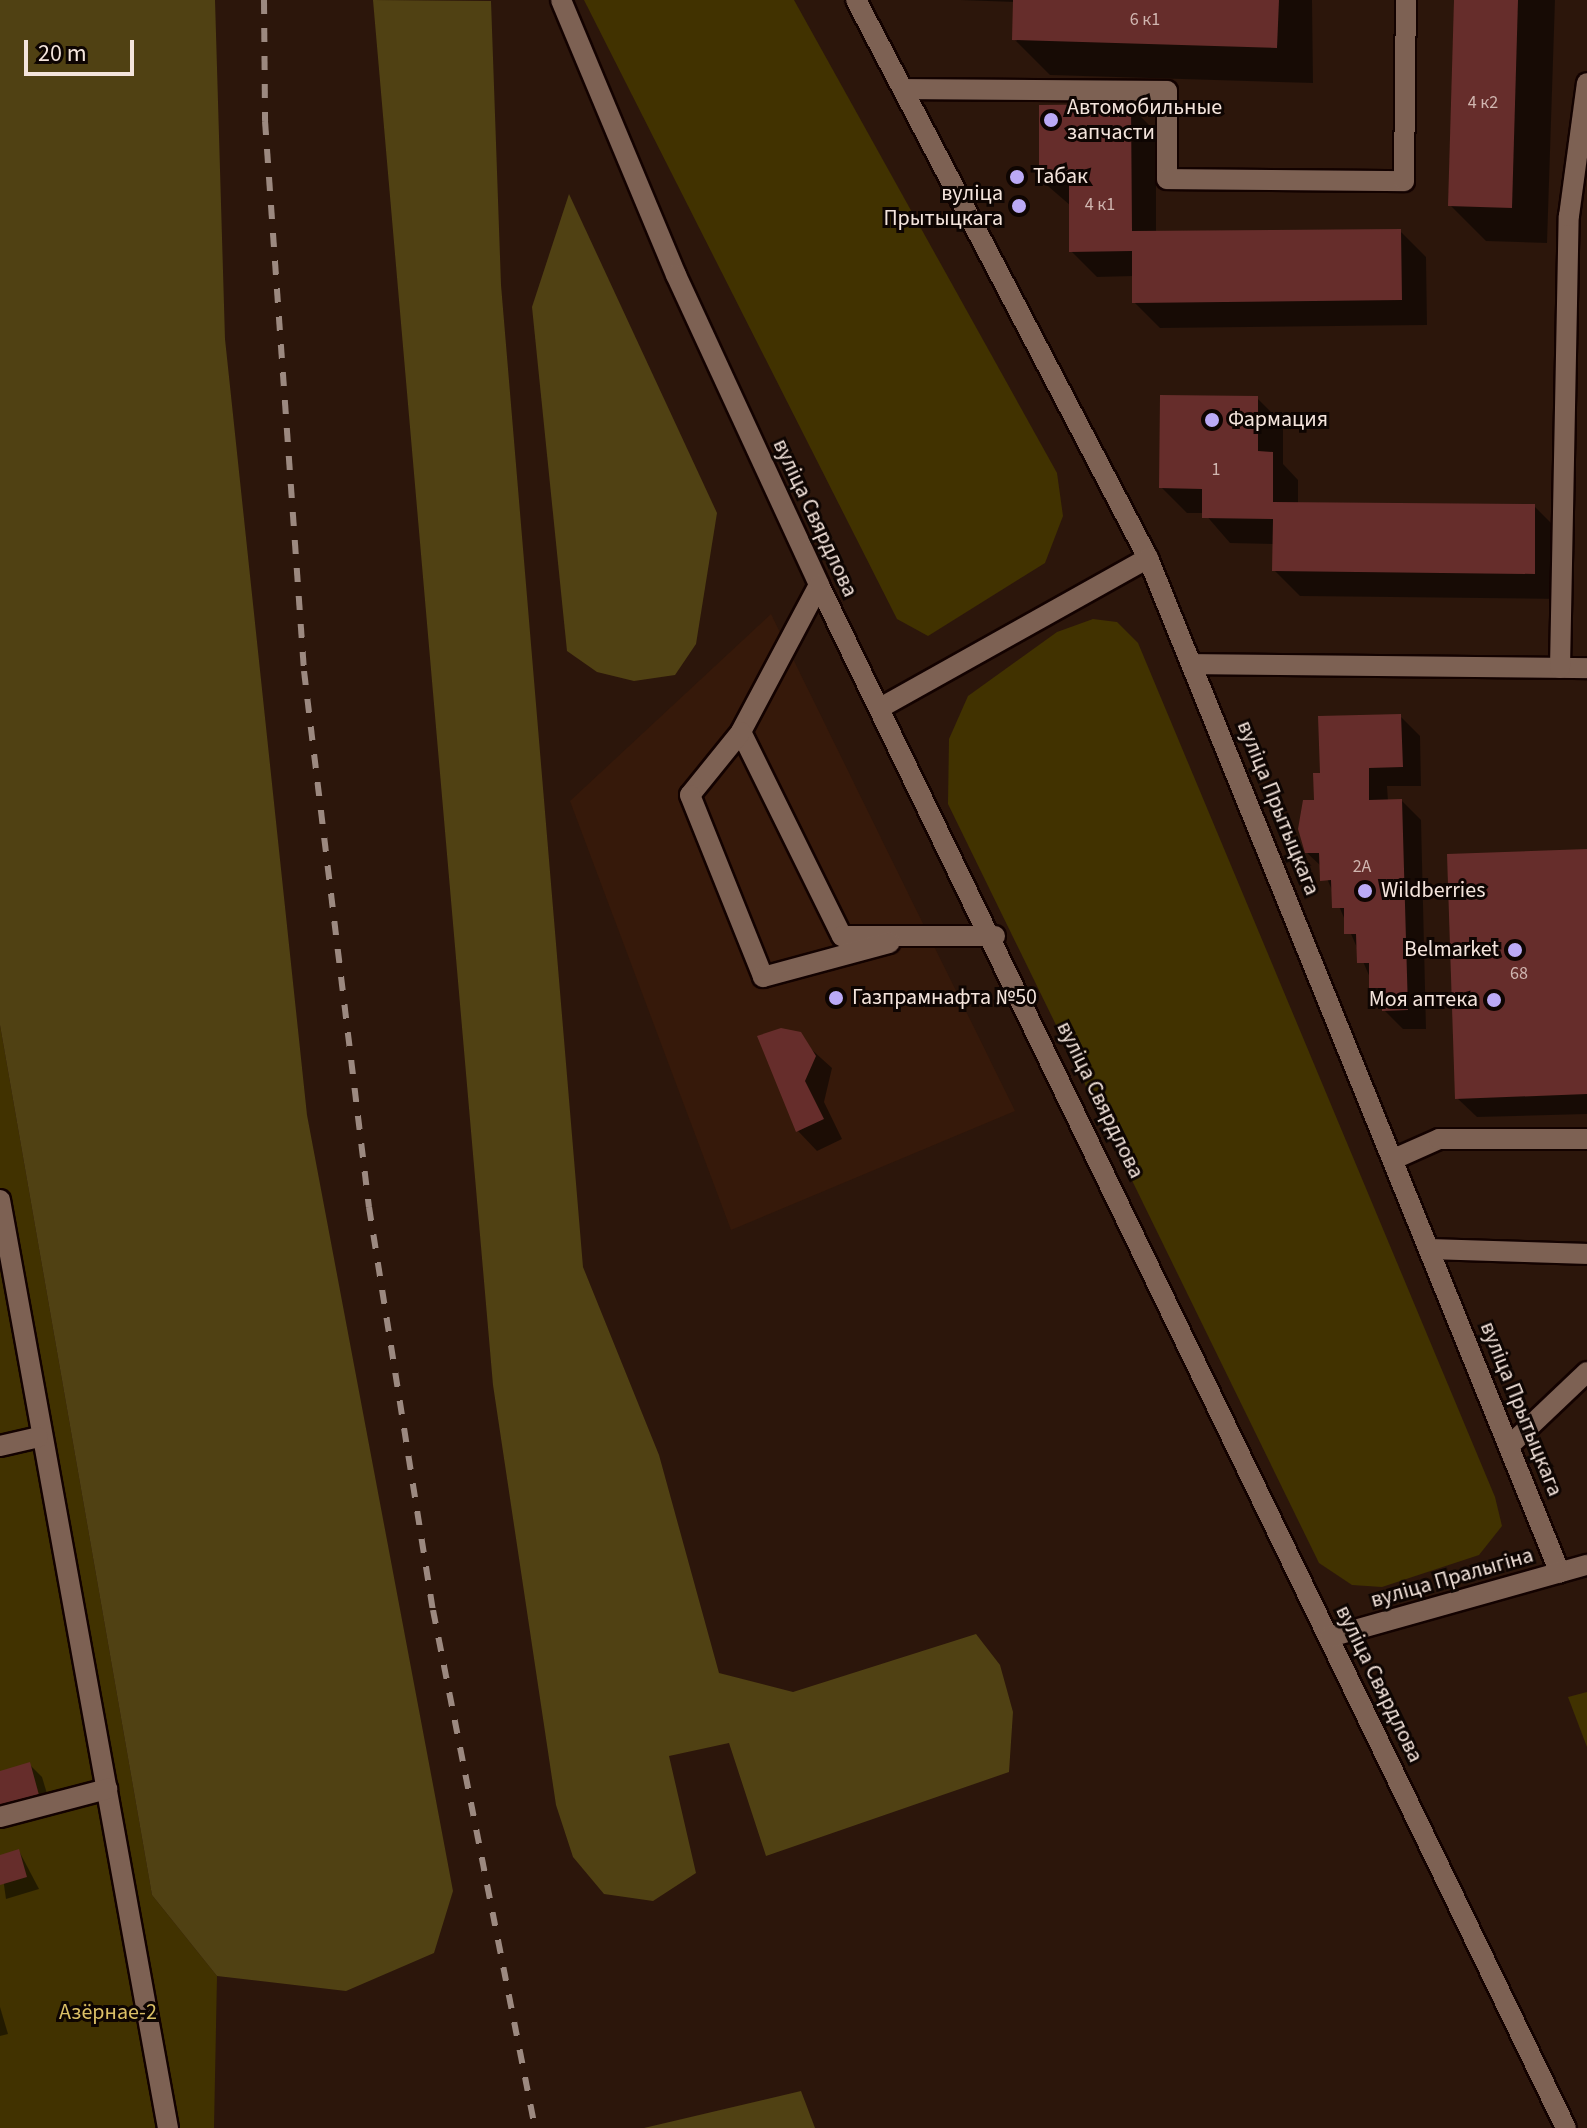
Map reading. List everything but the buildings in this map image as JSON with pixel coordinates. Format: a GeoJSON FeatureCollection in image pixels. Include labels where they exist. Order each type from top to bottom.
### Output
{"type":"FeatureCollection","features":[{"type":"Feature","properties":{"kind":"street","name":"вуліца Свярдлова"},"geometry":{"type":"LineString","coordinates":[[561,0],[676,275],[819,585],[995,936],[1566,2128]]}},
{"type":"Feature","properties":{"kind":"street","name":"вуліца Прытыцкага"},"geometry":{"type":"LineString","coordinates":[[856,0],[1148,558],[1560,1573]]}},
{"type":"Feature","properties":{"kind":"street"},"geometry":{"type":"LineString","coordinates":[[903,89],[1167,91],[1167,179],[1404,181],[1406,0]]}},
{"type":"Feature","properties":{"kind":"street"},"geometry":{"type":"LineString","coordinates":[[1560,668],[1569,216],[1587,83]]}},
{"type":"Feature","properties":{"kind":"street"},"geometry":{"type":"LineString","coordinates":[[880,708],[1148,558]]}},
{"type":"Feature","properties":{"kind":"street"},"geometry":{"type":"LineString","coordinates":[[819,585],[741,732],[690,795],[763,977],[915,936]]}},
{"type":"Feature","properties":{"kind":"street"},"geometry":{"type":"LineString","coordinates":[[1193,664],[1587,668]]}},
{"type":"Feature","properties":{"kind":"street"},"geometry":{"type":"LineString","coordinates":[[741,732],[842,936],[995,936]]}},
{"type":"Feature","properties":{"kind":"street"},"geometry":{"type":"LineString","coordinates":[[1394,1159],[1439,1139],[1587,1139]]}},
{"type":"Feature","properties":{"kind":"street"},"geometry":{"type":"LineString","coordinates":[[0,1200],[38,1437],[107,1789],[168,2128]]}},
{"type":"Feature","properties":{"kind":"street"},"geometry":{"type":"LineString","coordinates":[[1431,1249],[1587,1254]]}},
{"type":"Feature","properties":{"kind":"street"},"geometry":{"type":"LineString","coordinates":[[1510,1445],[1587,1372]]}},
{"type":"Feature","properties":{"kind":"street"},"geometry":{"type":"LineString","coordinates":[[0,1446],[38,1437]]}},
{"type":"Feature","properties":{"kind":"street","name":"вуліца Пралыгіна"},"geometry":{"type":"LineString","coordinates":[[1330,1637],[1587,1565]]}},
{"type":"Feature","properties":{"kind":"street"},"geometry":{"type":"LineString","coordinates":[[0,1817],[107,1789]]}},
{"type":"Feature","properties":{"kind":"shaded area"},"geometry":{"type":"Polygon","coordinates":[[[0,0],[215,0],[225,339],[307,1115],[453,1891],[434,1953],[346,1991],[217,1976],[152,1895],[0,1025],[0,0]]]}},
{"type":"Feature","properties":{"kind":"shaded area"},"geometry":{"type":"Polygon","coordinates":[[[373,0],[491,1],[501,285],[583,1267],[659,1455],[719,1673],[793,1692],[976,1634],[1000,1665],[1013,1712],[1009,1772],[766,1856],[729,1743],[669,1756],[696,1873],[653,1901],[604,1894],[573,1857],[556,1805],[493,1385],[373,0]]]}},
{"type":"Feature","properties":{"kind":"shaded area"},"geometry":{"type":"Polygon","coordinates":[[[569,194],[717,513],[696,644],[675,675],[634,681],[597,672],[567,651],[532,307],[569,194]]]}},
{"type":"Feature","properties":{"kind":"shaded area"},"geometry":{"type":"Polygon","coordinates":[[[771,614],[1015,1111],[731,1230],[570,801],[771,614]]]}},
{"type":"Feature","properties":{"kind":"shaded area"},"geometry":{"type":"Polygon","coordinates":[[[801,2091],[815,2128],[644,2128],[801,2091]]]}},
{"type":"Feature","properties":{"kind":"green space"},"geometry":{"type":"Polygon","coordinates":[[[584,0],[794,0],[1057,473],[1063,516],[1045,563],[928,636],[897,619],[584,0]]]}},
{"type":"Feature","properties":{"kind":"green space"},"geometry":{"type":"Polygon","coordinates":[[[1093,619],[1117,622],[1138,643],[1495,1497],[1502,1526],[1479,1555],[1382,1587],[1352,1585],[1319,1563],[948,804],[949,739],[968,696],[1057,632],[1093,619]]]}},
{"type":"Feature","properties":{"kind":"green space","name":"Азёрнае-2"},"geometry":{"type":"Polygon","coordinates":[[[0,1025],[152,1895],[217,1976],[214,2128],[0,2128],[0,1025]]]}},
{"type":"Feature","properties":{"kind":"green space"},"geometry":{"type":"Polygon","coordinates":[[[1587,1692],[1587,1747],[1568,1697],[1587,1692]]]}},
{"type":"Feature","properties":{"kind":"railway"},"geometry":{"type":"LineString","coordinates":[[264,0],[265,121],[304,671],[369,1207],[433,1610],[535,2128]]}},
{"type":"Feature","properties":{"kind":"place","name":"Автомобильные запчасти"},"geometry":{"type":"Point","coordinates":[1051,120]}},
{"type":"Feature","properties":{"kind":"place","name":"Табак"},"geometry":{"type":"Point","coordinates":[1017,177]}},
{"type":"Feature","properties":{"kind":"place","name":"вуліца Прытыцкага"},"geometry":{"type":"Point","coordinates":[1019,206]}},
{"type":"Feature","properties":{"kind":"place","name":"Фармация"},"geometry":{"type":"Point","coordinates":[1212,420]}},
{"type":"Feature","properties":{"kind":"place","name":"Wildberries"},"geometry":{"type":"Point","coordinates":[1365,891]}},
{"type":"Feature","properties":{"kind":"place","name":"Belmarket"},"geometry":{"type":"Point","coordinates":[1515,950]}},
{"type":"Feature","properties":{"kind":"place","name":"Газпрамнафта №50"},"geometry":{"type":"Point","coordinates":[836,998]}},
{"type":"Feature","properties":{"kind":"place","name":"Моя аптека"},"geometry":{"type":"Point","coordinates":[1494,1000]}}]}
